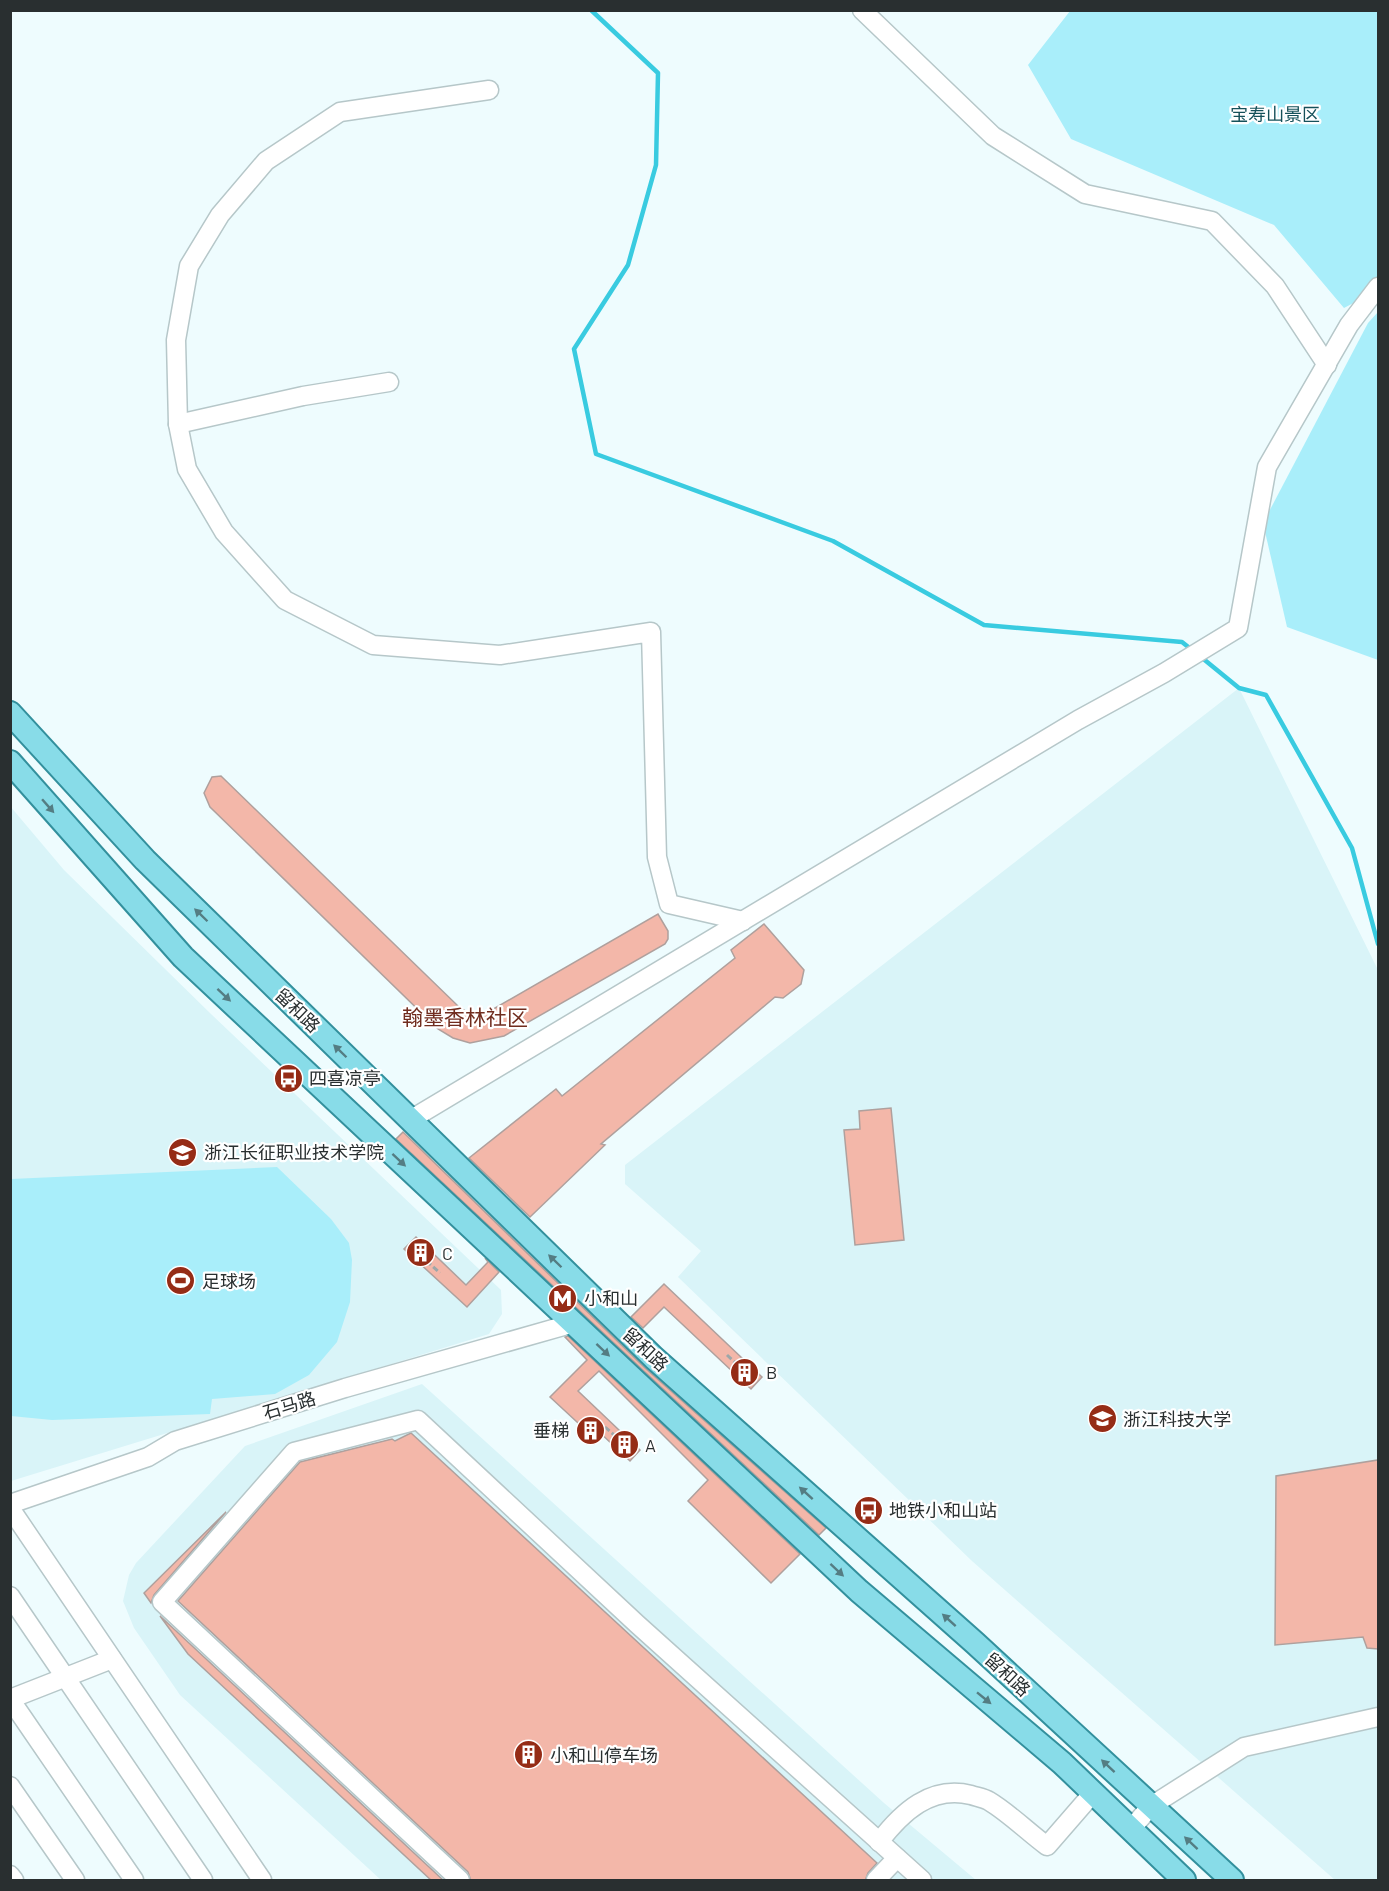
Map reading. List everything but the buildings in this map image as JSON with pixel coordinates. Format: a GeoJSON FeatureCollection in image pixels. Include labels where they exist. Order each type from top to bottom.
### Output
{"type":"FeatureCollection","features":[{"type":"Feature","properties":{"kind":"main road","name":"留和路"},"geometry":{"type":"LineString","coordinates":[[10,713],[145,860],[654,1358],[975,1643],[1232,1881]]}},
{"type":"Feature","properties":{"kind":"main road","name":"留和路"},"geometry":{"type":"LineString","coordinates":[[10,762],[183,957],[859,1591],[1093,1792],[1185,1881]]}},
{"type":"Feature","properties":{"kind":"street"},"geometry":{"type":"LineString","coordinates":[[862,10],[993,136],[1085,194],[1212,221],[1275,286],[1326,365]]}},
{"type":"Feature","properties":{"kind":"street"},"geometry":{"type":"LineString","coordinates":[[489,90],[340,112],[266,161],[220,215],[189,266],[176,340],[178,424],[187,469],[224,532],[285,600],[373,645],[500,655],[651,632],[657,857],[669,904],[743,921]]}},
{"type":"Feature","properties":{"kind":"street"},"geometry":{"type":"LineString","coordinates":[[410,1120],[1078,720],[1164,673],[1238,628],[1267,467],[1348,325],[1378,287]]}},
{"type":"Feature","properties":{"kind":"street"},"geometry":{"type":"LineString","coordinates":[[178,424],[303,396],[388,382]]}},
{"type":"Feature","properties":{"kind":"street","name":"石马路"},"geometry":{"type":"LineString","coordinates":[[10,1506],[148,1457],[175,1441],[345,1388],[574,1323]]}},
{"type":"Feature","properties":{"kind":"street"},"geometry":{"type":"LineString","coordinates":[[460,1881],[162,1602],[294,1452],[418,1420],[637,1624],[922,1881]]}},
{"type":"Feature","properties":{"kind":"street"},"geometry":{"type":"LineString","coordinates":[[10,1506],[262,1881]]}},
{"type":"Feature","properties":{"kind":"street"},"geometry":{"type":"LineString","coordinates":[[10,1596],[203,1881]]}},
{"type":"Feature","properties":{"kind":"street"},"geometry":{"type":"LineString","coordinates":[[112,1659],[66,1679],[10,1699],[134,1881]]}},
{"type":"Feature","properties":{"kind":"street"},"geometry":{"type":"LineString","coordinates":[[1131,1829],[1150,1806],[1244,1747],[1378,1717]]}},
{"type":"Feature","properties":{"kind":"street"},"geometry":{"type":"LineString","coordinates":[[10,1786],[75,1881]]}},
{"type":"Feature","properties":{"kind":"street"},"geometry":{"type":"LineString","coordinates":[[879,1842],[896,1820],[912,1806],[932,1797],[958,1792],[987,1799],[1047,1846],[1093,1792]]}},
{"type":"Feature","properties":{"kind":"street"},"geometry":{"type":"LineString","coordinates":[[876,1881],[897,1858]]}},
{"type":"Feature","properties":{"kind":"street"},"geometry":{"type":"LineString","coordinates":[[10,1875],[14,1881]]}},
{"type":"Feature","properties":{"kind":"path"},"geometry":{"type":"LineString","coordinates":[[414,1249],[440,1273]]}},
{"type":"Feature","properties":{"kind":"path"},"geometry":{"type":"LineString","coordinates":[[727,1355],[753,1379]]}},
{"type":"Feature","properties":{"kind":"path"},"geometry":{"type":"LineString","coordinates":[[605,1427],[632,1451]]}},
{"type":"Feature","properties":{"kind":"shaded area","name":"浙江科技大学"},"geometry":{"type":"Polygon","coordinates":[[[1239,688],[1378,970],[1378,1880],[1335,1880],[972,1561],[678,1277],[701,1251],[625,1184],[625,1165],[1239,688]]]}},
{"type":"Feature","properties":{"kind":"shaded area","name":"浙江长征职业技术学院"},"geometry":{"type":"Polygon","coordinates":[[[10,806],[64,870],[211,1014],[501,1290],[502,1314],[489,1334],[11,1481],[10,806]]]}},
{"type":"Feature","properties":{"kind":"shaded area","name":"小和山停车场"},"geometry":{"type":"Polygon","coordinates":[[[422,1384],[884,1803],[976,1880],[381,1880],[180,1695],[134,1628],[123,1601],[129,1575],[136,1563],[245,1446],[422,1384]]]}},
{"type":"Feature","properties":{"kind":"green space","name":"宝寿山景区"},"geometry":{"type":"Polygon","coordinates":[[[1070,11],[1378,11],[1378,290],[1344,308],[1274,225],[1071,139],[1028,65],[1070,11]]]}},
{"type":"Feature","properties":{"kind":"green space"},"geometry":{"type":"Polygon","coordinates":[[[1378,312],[1378,660],[1287,627],[1263,523],[1368,323],[1378,312]]]}},
{"type":"Feature","properties":{"kind":"green space","name":"足球场"},"geometry":{"type":"Polygon","coordinates":[[[277,1167],[331,1219],[349,1243],[352,1260],[350,1302],[337,1342],[309,1375],[275,1394],[212,1399],[210,1414],[52,1420],[11,1416],[11,1179],[277,1167]]]}},
{"type":"Feature","properties":{"kind":"waterway"},"geometry":{"type":"LineString","coordinates":[[591,10],[658,73],[656,165],[628,265],[574,349],[596,454],[833,541],[984,625],[1182,642],[1192,650]]}},
{"type":"Feature","properties":{"kind":"waterway"},"geometry":{"type":"LineString","coordinates":[[1201,657],[1239,688],[1266,695],[1352,848],[1378,944]]}},
{"type":"Feature","properties":{"kind":"place","name":"四喜凉亭"},"geometry":{"type":"Point","coordinates":[288,1078]}},
{"type":"Feature","properties":{"kind":"place","name":"浙江长征职业技术学院"},"geometry":{"type":"Point","coordinates":[183,1152]}},
{"type":"Feature","properties":{"kind":"place","name":"C"},"geometry":{"type":"Point","coordinates":[421,1253]}},
{"type":"Feature","properties":{"kind":"place","name":"足球场"},"geometry":{"type":"Point","coordinates":[181,1281]}},
{"type":"Feature","properties":{"kind":"place","name":"小和山"},"geometry":{"type":"Point","coordinates":[563,1298]}},
{"type":"Feature","properties":{"kind":"place","name":"B"},"geometry":{"type":"Point","coordinates":[745,1372]}},
{"type":"Feature","properties":{"kind":"place","name":"浙江科技大学"},"geometry":{"type":"Point","coordinates":[1102,1419]}},
{"type":"Feature","properties":{"kind":"place","name":"垂梯"},"geometry":{"type":"Point","coordinates":[590,1430]}},
{"type":"Feature","properties":{"kind":"place","name":"A"},"geometry":{"type":"Point","coordinates":[624,1445]}},
{"type":"Feature","properties":{"kind":"place","name":"地铁小和山站"},"geometry":{"type":"Point","coordinates":[868,1510]}},
{"type":"Feature","properties":{"kind":"place","name":"小和山停车场"},"geometry":{"type":"Point","coordinates":[529,1755]}},
{"type":"Feature","properties":{"kind":"district","name":"翰墨香林社区"},"geometry":{"type":"Point","coordinates":[465,1016]}}]}
